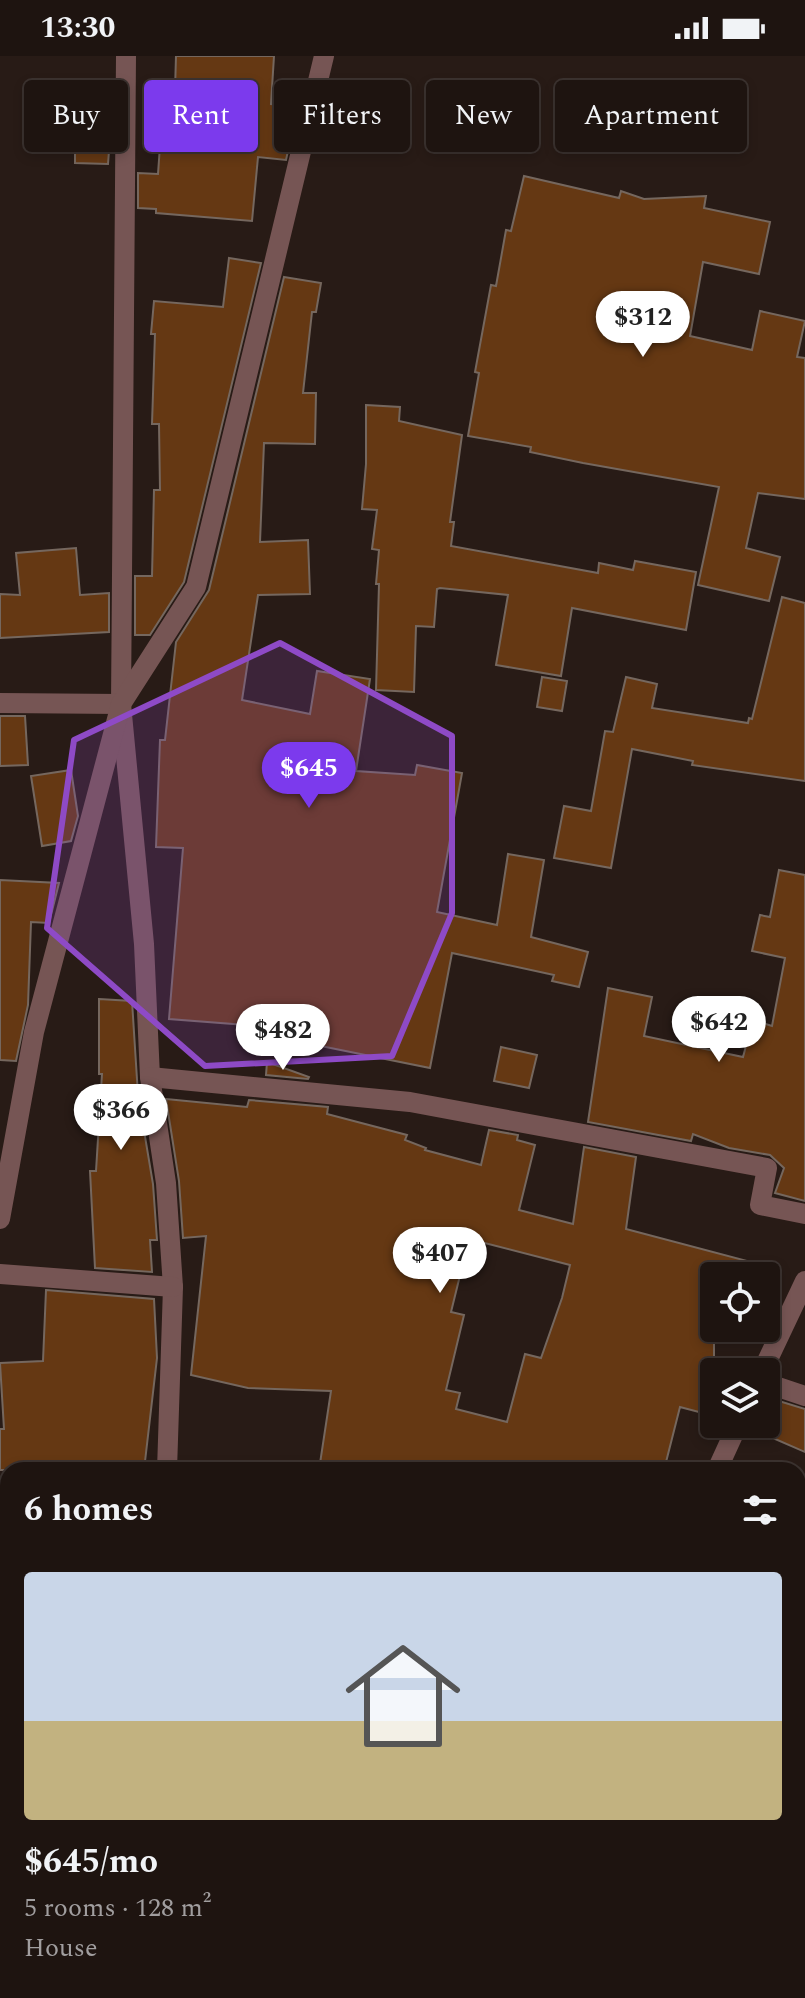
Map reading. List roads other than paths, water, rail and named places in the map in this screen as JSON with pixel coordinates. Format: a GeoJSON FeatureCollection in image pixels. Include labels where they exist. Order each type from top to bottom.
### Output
{"type":"FeatureCollection","features":[{"type":"Feature","properties":{"kind":"street"},"geometry":{"type":"LineString","coordinates":[[126,56],[121,704],[144,944],[150,1077],[166,1183],[173,1287],[167,1462]]}},
{"type":"Feature","properties":{"kind":"street"},"geometry":{"type":"LineString","coordinates":[[0,1219],[34,1032],[121,704],[196,587],[324,56]]}},
{"type":"Feature","properties":{"kind":"street"},"geometry":{"type":"LineString","coordinates":[[0,703],[121,704]]}},
{"type":"Feature","properties":{"kind":"street"},"geometry":{"type":"LineString","coordinates":[[150,1077],[410,1102],[767,1168],[760,1205],[805,1214]]}},
{"type":"Feature","properties":{"kind":"street"},"geometry":{"type":"LineString","coordinates":[[0,1274],[173,1287]]}},
{"type":"Feature","properties":{"kind":"street"},"geometry":{"type":"LineString","coordinates":[[769,1358],[805,1281]]}},
{"type":"Feature","properties":{"kind":"street"},"geometry":{"type":"LineString","coordinates":[[780,1388],[805,1396]]}},
{"type":"Feature","properties":{"kind":"street"},"geometry":{"type":"LineString","coordinates":[[721,1462],[732,1438]]}}]}
